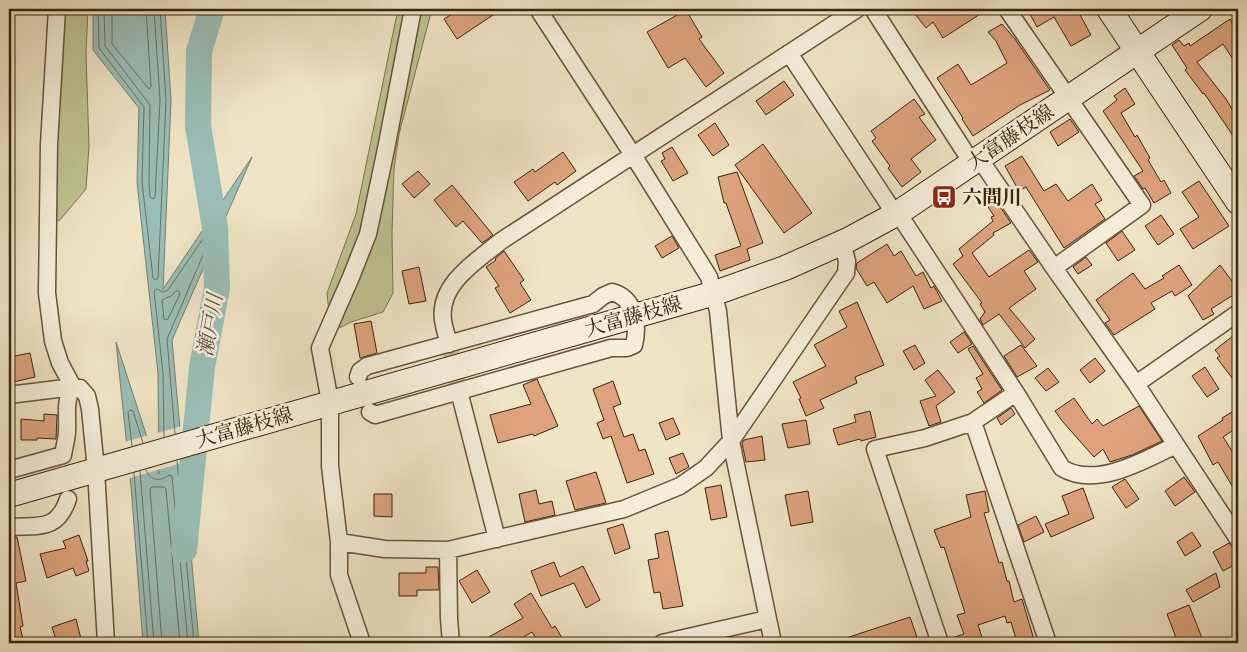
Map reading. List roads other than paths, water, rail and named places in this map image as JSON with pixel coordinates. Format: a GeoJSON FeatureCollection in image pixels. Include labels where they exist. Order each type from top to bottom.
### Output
{"type":"FeatureCollection","features":[{"type":"Feature","properties":{"kind":"main road"},"geometry":{"type":"LineString","coordinates":[[1108,9],[1238,202]]}},
{"type":"Feature","properties":{"kind":"main road","name":"大富藤枝線"},"geometry":{"type":"LineString","coordinates":[[9,495],[323,404],[715,294],[785,268],[842,242],[896,214],[1200,9]]}},
{"type":"Feature","properties":{"kind":"street"},"geometry":{"type":"LineString","coordinates":[[57,9],[48,144],[47,293],[53,341],[60,363],[73,386]]}},
{"type":"Feature","properties":{"kind":"street"},"geometry":{"type":"LineString","coordinates":[[362,643],[340,575],[339,542],[323,404],[320,348],[368,234],[413,9]]}},
{"type":"Feature","properties":{"kind":"street"},"geometry":{"type":"LineString","coordinates":[[538,9],[710,277],[715,294],[731,440],[773,643]]}},
{"type":"Feature","properties":{"kind":"street"},"geometry":{"type":"LineString","coordinates":[[449,344],[443,320],[443,306],[447,293],[458,278],[501,241],[857,9]]}},
{"type":"Feature","properties":{"kind":"street"},"geometry":{"type":"LineString","coordinates":[[873,9],[976,161],[1136,384],[1238,539]]}},
{"type":"Feature","properties":{"kind":"street"},"geometry":{"type":"LineString","coordinates":[[1007,9],[1142,205],[1054,268]]}},
{"type":"Feature","properties":{"kind":"street"},"geometry":{"type":"LineString","coordinates":[[789,53],[1016,393],[1062,468],[1072,474],[1083,476],[1102,474],[1132,466],[1176,445]]}},
{"type":"Feature","properties":{"kind":"street"},"geometry":{"type":"LineString","coordinates":[[339,542],[384,549],[448,550],[624,509],[680,486],[706,468],[731,440],[846,273],[847,261],[842,242]]}},
{"type":"Feature","properties":{"kind":"street"},"geometry":{"type":"LineString","coordinates":[[358,377],[360,371],[368,366],[593,304],[602,296],[612,292],[620,294],[627,300],[635,316],[636,336],[634,344],[627,348],[610,348],[375,415],[370,412]]}},
{"type":"Feature","properties":{"kind":"street"},"geometry":{"type":"LineString","coordinates":[[1136,384],[1238,313]]}},
{"type":"Feature","properties":{"kind":"street"},"geometry":{"type":"LineString","coordinates":[[9,470],[63,455],[67,434],[68,415],[66,403],[68,394],[73,386]]}},
{"type":"Feature","properties":{"kind":"street"},"geometry":{"type":"LineString","coordinates":[[9,395],[73,386],[80,388],[87,396],[102,469],[106,643]]}},
{"type":"Feature","properties":{"kind":"street"},"geometry":{"type":"LineString","coordinates":[[459,391],[496,540]]}},
{"type":"Feature","properties":{"kind":"street"},"geometry":{"type":"LineString","coordinates":[[940,643],[875,449],[925,438],[973,422],[1016,393]]}},
{"type":"Feature","properties":{"kind":"street"},"geometry":{"type":"LineString","coordinates":[[973,422],[1048,643]]}},
{"type":"Feature","properties":{"kind":"street"},"geometry":{"type":"LineString","coordinates":[[9,527],[45,525],[56,520],[63,512],[68,499]]}},
{"type":"Feature","properties":{"kind":"street"},"geometry":{"type":"LineString","coordinates":[[448,550],[451,643]]}},
{"type":"Feature","properties":{"kind":"street"},"geometry":{"type":"LineString","coordinates":[[662,643],[767,619]]}},
{"type":"Feature","properties":{"kind":"water"},"geometry":{"type":"Polygon","coordinates":[[[93,9],[165,9],[171,100],[163,289],[252,157],[172,340],[199,643],[143,643],[131,486],[116,342],[159,474],[158,373],[137,182],[139,108],[93,50],[93,9]]]}},
{"type":"Feature","properties":{"kind":"waterway","name":"瀬戸川"},"geometry":{"type":"LineString","coordinates":[[184,550],[202,367],[217,288],[215,228],[198,126],[199,51],[212,9]]}},
{"type":"Feature","properties":{"kind":"tunnel"},"geometry":{"type":"LineString","coordinates":[[449,344],[459,391]]}},
{"type":"Feature","properties":{"kind":"place","name":"六間川"},"geometry":{"type":"Point","coordinates":[944,197]}}]}
